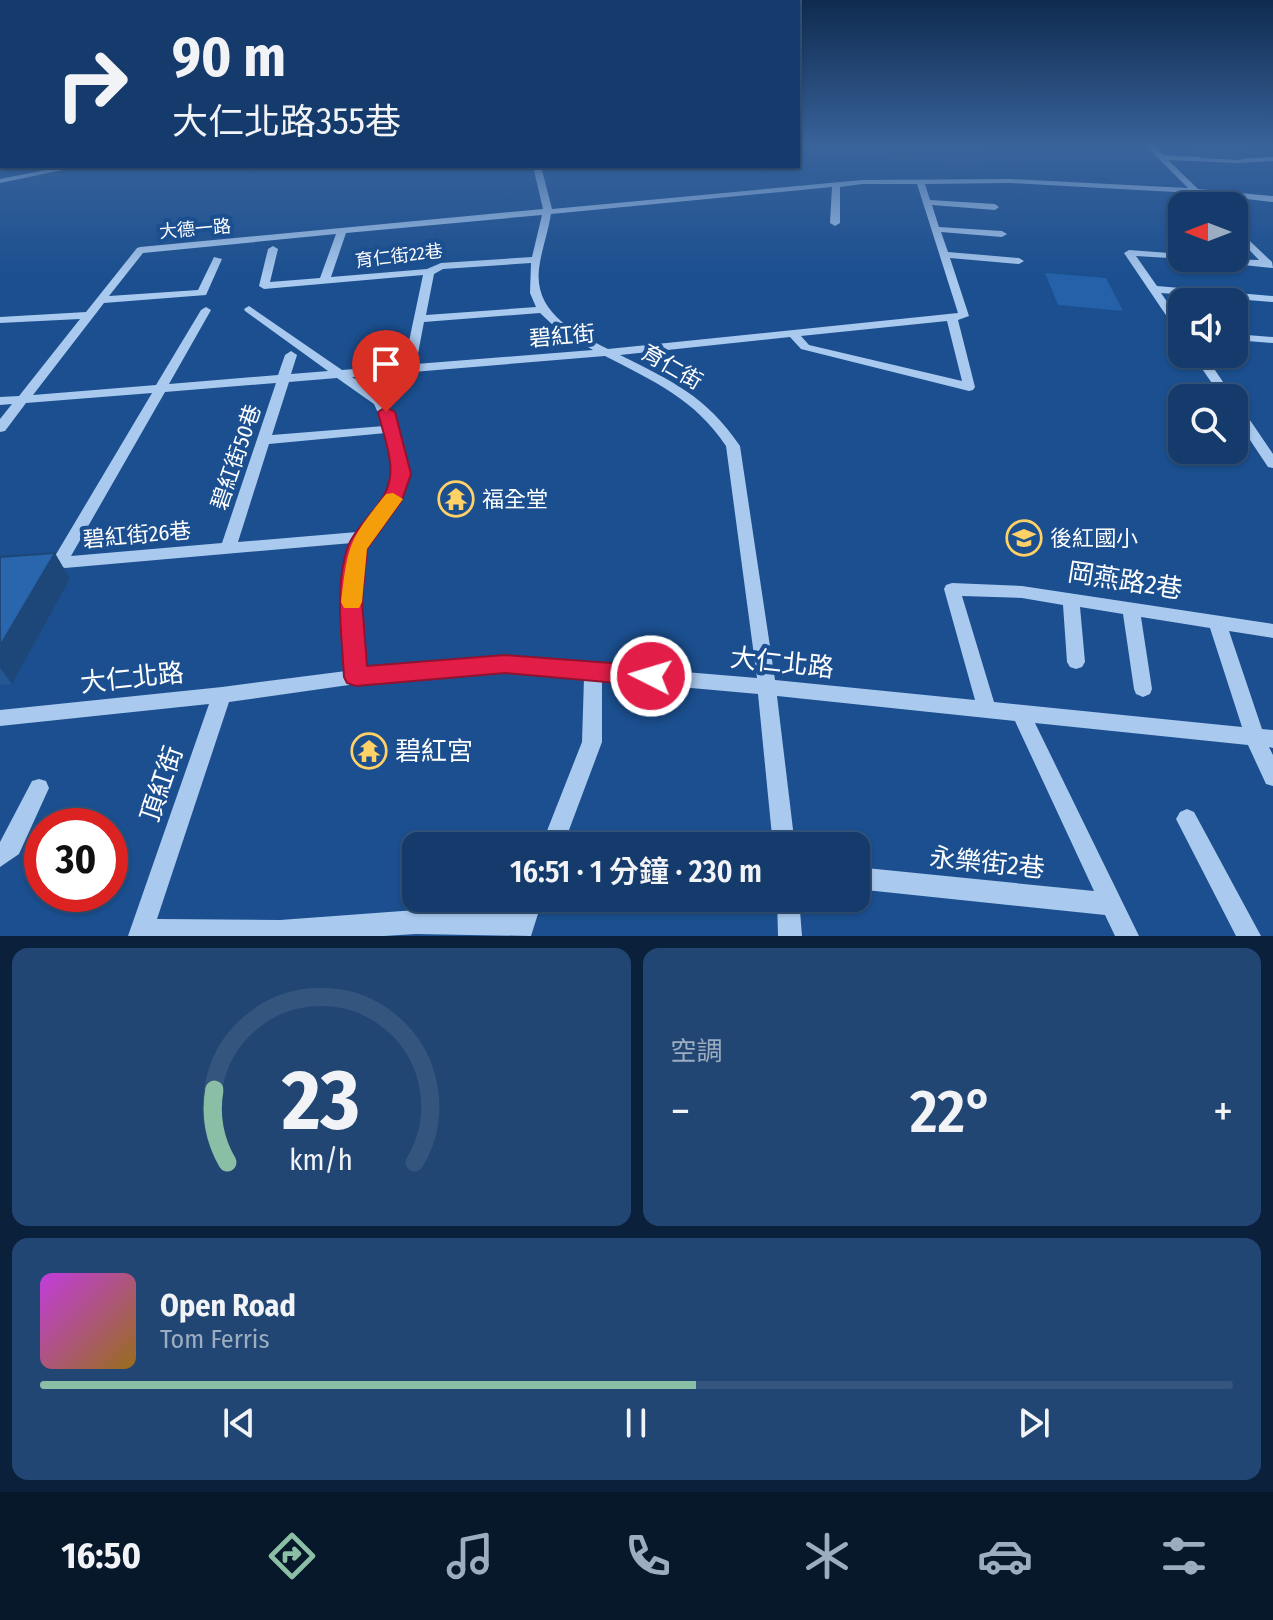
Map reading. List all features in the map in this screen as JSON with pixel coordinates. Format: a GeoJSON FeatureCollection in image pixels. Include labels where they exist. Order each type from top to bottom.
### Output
{"type":"FeatureCollection","features":[{"type":"Feature","properties":{"kind":"street"},"geometry":{"type":"LineString","coordinates":[[543,190],[548,211],[533,283],[544,310]]}},
{"type":"Feature","properties":{"kind":"street","name":"大德一路"},"geometry":{"type":"LineString","coordinates":[[0,428],[140,250],[775,190]]}},
{"type":"Feature","properties":{"kind":"street"},"geometry":{"type":"LineString","coordinates":[[835,223],[836,190]]}},
{"type":"Feature","properties":{"kind":"street"},"geometry":{"type":"LineString","coordinates":[[792,333],[805,347],[969,387],[952,317],[964,316],[923,190]]}},
{"type":"Feature","properties":{"kind":"street","name":"大德一路"},"geometry":{"type":"LineString","coordinates":[[1171,190],[1273,199]]}},
{"type":"Feature","properties":{"kind":"street"},"geometry":{"type":"LineString","coordinates":[[927,202],[995,207]]}},
{"type":"Feature","properties":{"kind":"street"},"geometry":{"type":"LineString","coordinates":[[935,229],[1002,234]]}},
{"type":"Feature","properties":{"kind":"street"},"geometry":{"type":"LineString","coordinates":[[325,279],[342,231]]}},
{"type":"Feature","properties":{"kind":"street"},"geometry":{"type":"LineString","coordinates":[[1248,243],[1271,266]]}},
{"type":"Feature","properties":{"kind":"street","name":"育仁街22巷"},"geometry":{"type":"LineString","coordinates":[[273,249],[264,286],[429,272],[441,266],[537,260]]}},
{"type":"Feature","properties":{"kind":"street"},"geometry":{"type":"LineString","coordinates":[[1254,249],[1273,249]]}},
{"type":"Feature","properties":{"kind":"street"},"geometry":{"type":"LineString","coordinates":[[1168,256],[1129,253],[1168,311]]}},
{"type":"Feature","properties":{"kind":"street"},"geometry":{"type":"LineString","coordinates":[[944,255],[1019,261]]}},
{"type":"Feature","properties":{"kind":"street"},"geometry":{"type":"LineString","coordinates":[[101,300],[202,293],[217,259]]}},
{"type":"Feature","properties":{"kind":"street"},"geometry":{"type":"LineString","coordinates":[[1248,264],[1271,266]]}},
{"type":"Feature","properties":{"kind":"street"},"geometry":{"type":"LineString","coordinates":[[409,369],[429,272]]}},
{"type":"Feature","properties":{"kind":"street"},"geometry":{"type":"LineString","coordinates":[[1153,289],[1273,299]]}},
{"type":"Feature","properties":{"kind":"street"},"geometry":{"type":"LineString","coordinates":[[249,309],[378,401],[392,429],[402,474],[400,486],[363,537],[353,570],[351,601],[356,677]]}},
{"type":"Feature","properties":{"kind":"street"},"geometry":{"type":"LineString","coordinates":[[159,389],[206,310]]}},
{"type":"Feature","properties":{"kind":"street"},"geometry":{"type":"LineString","coordinates":[[418,319],[544,310]]}},
{"type":"Feature","properties":{"kind":"street","name":"育仁街"},"geometry":{"type":"LineString","coordinates":[[544,310],[556,323],[602,353],[683,392],[712,416],[733,446],[767,687],[783,832]]}},
{"type":"Feature","properties":{"kind":"street"},"geometry":{"type":"LineString","coordinates":[[0,320],[89,315]]}},
{"type":"Feature","properties":{"kind":"street","name":"碧紅街"},"geometry":{"type":"LineString","coordinates":[[0,401],[602,353],[952,317]]}},
{"type":"Feature","properties":{"kind":"street"},"geometry":{"type":"LineString","coordinates":[[1248,338],[1268,339],[1273,350]]}},
{"type":"Feature","properties":{"kind":"street","name":"碧紅街50巷"},"geometry":{"type":"LineString","coordinates":[[228,550],[286,379],[291,355]]}},
{"type":"Feature","properties":{"kind":"street","name":"碧紅街26巷"},"geometry":{"type":"LineString","coordinates":[[159,389],[63,556],[65,562],[363,537]]}},
{"type":"Feature","properties":{"kind":"street"},"geometry":{"type":"LineString","coordinates":[[1248,427],[1273,464]]}},
{"type":"Feature","properties":{"kind":"street"},"geometry":{"type":"LineString","coordinates":[[265,440],[392,429]]}},
{"type":"Feature","properties":{"kind":"street","name":"岡燕路2巷"},"geometry":{"type":"LineString","coordinates":[[987,711],[952,589],[1022,592],[1273,631]]}},
{"type":"Feature","properties":{"kind":"street"},"geometry":{"type":"LineString","coordinates":[[1071,599],[1076,662]]}},
{"type":"Feature","properties":{"kind":"street"},"geometry":{"type":"LineString","coordinates":[[1131,608],[1143,689]]}},
{"type":"Feature","properties":{"kind":"street"},"geometry":{"type":"LineString","coordinates":[[1217,622],[1264,738],[1273,777]]}},
{"type":"Feature","properties":{"kind":"street","name":"大仁北路"},"geometry":{"type":"LineString","coordinates":[[0,718],[222,695],[356,677],[505,664],[593,670],[1264,738]]}},
{"type":"Feature","properties":{"kind":"street"},"geometry":{"type":"LineString","coordinates":[[557,832],[592,742],[593,670]]}},
{"type":"Feature","properties":{"kind":"street","name":"頂紅街"},"geometry":{"type":"LineString","coordinates":[[141,934],[222,695]]}},
{"type":"Feature","properties":{"kind":"street"},"geometry":{"type":"LineString","coordinates":[[1022,715],[1127,936]]}},
{"type":"Feature","properties":{"kind":"street"},"geometry":{"type":"LineString","coordinates":[[0,856],[11,847],[39,788]]}},
{"type":"Feature","properties":{"kind":"street"},"geometry":{"type":"LineString","coordinates":[[1187,819],[1249,936]]}},
{"type":"Feature","properties":{"kind":"street","name":"永樂街2巷"},"geometry":{"type":"LineString","coordinates":[[870,879],[1112,904]]}},
{"type":"Feature","properties":{"kind":"street"},"geometry":{"type":"LineString","coordinates":[[789,912],[790,936]]}},
{"type":"Feature","properties":{"kind":"street"},"geometry":{"type":"LineString","coordinates":[[141,934],[280,932],[416,922],[521,930]]}},
{"type":"Feature","properties":{"kind":"shaded area"},"geometry":{"type":"Polygon","coordinates":[[[1045,273],[1106,278],[1123,311],[1058,305],[1045,273]]]}},
{"type":"Feature","properties":{"kind":"building"},"geometry":{"type":"Polygon","coordinates":[[[55,553],[0,646],[0,557],[55,553]]]}},
{"type":"Feature","properties":{"kind":"slow traffic"},"geometry":{"type":"LineString","coordinates":[[351,602],[357,549],[393,499]]}},
{"type":"Feature","properties":{"kind":"place","name":"福全堂"},"geometry":{"type":"Point","coordinates":[456,499]}},
{"type":"Feature","properties":{"kind":"place","name":"後紅國小"},"geometry":{"type":"Point","coordinates":[1024,538]}},
{"type":"Feature","properties":{"kind":"place","name":"碧紅宮"},"geometry":{"type":"Point","coordinates":[369,751]}},
{"type":"Feature","properties":{"kind":"route"},"geometry":{"type":"LineString","coordinates":[[386,412],[402,474],[400,486],[392,500],[357,549],[351,601],[356,677],[505,664],[651,676]]}}]}
